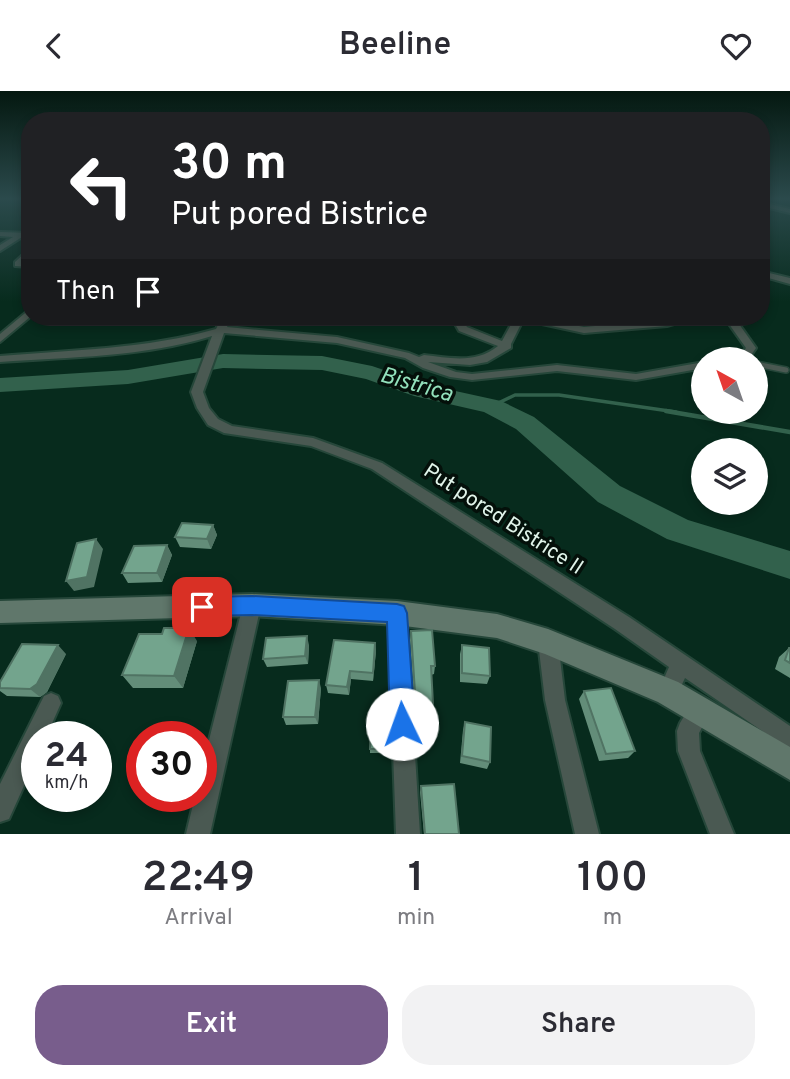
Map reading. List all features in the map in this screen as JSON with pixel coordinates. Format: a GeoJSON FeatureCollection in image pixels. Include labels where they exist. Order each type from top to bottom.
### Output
{"type":"FeatureCollection","features":[{"type":"Feature","properties":{"kind":"street"},"geometry":{"type":"LineString","coordinates":[[0,234],[20,235]]}},
{"type":"Feature","properties":{"kind":"street"},"geometry":{"type":"LineString","coordinates":[[0,249],[20,235]]}},
{"type":"Feature","properties":{"kind":"street"},"geometry":{"type":"LineString","coordinates":[[770,275],[788,279]]}},
{"type":"Feature","properties":{"kind":"street"},"geometry":{"type":"LineString","coordinates":[[770,282],[788,279]]}},
{"type":"Feature","properties":{"kind":"street"},"geometry":{"type":"LineString","coordinates":[[0,339],[21,321]]}},
{"type":"Feature","properties":{"kind":"street"},"geometry":{"type":"LineString","coordinates":[[178,342],[212,347],[224,326]]}},
{"type":"Feature","properties":{"kind":"street"},"geometry":{"type":"LineString","coordinates":[[461,326],[507,346]]}},
{"type":"Feature","properties":{"kind":"street"},"geometry":{"type":"LineString","coordinates":[[0,359],[178,342],[223,330],[337,340],[409,356],[460,363],[482,359],[507,346],[517,326]]}},
{"type":"Feature","properties":{"kind":"street"},"geometry":{"type":"LineString","coordinates":[[565,326],[584,330],[631,326]]}},
{"type":"Feature","properties":{"kind":"street"},"geometry":{"type":"LineString","coordinates":[[735,326],[750,347]]}},
{"type":"Feature","properties":{"kind":"street","name":"Put pored Bistrice II"},"geometry":{"type":"LineString","coordinates":[[212,347],[197,392],[203,408],[213,422],[229,430],[313,442],[377,466],[681,663],[790,739]]}},
{"type":"Feature","properties":{"kind":"street"},"geometry":{"type":"LineString","coordinates":[[409,356],[427,366],[454,375],[472,377],[557,367],[636,377],[691,367]]}},
{"type":"Feature","properties":{"kind":"street"},"geometry":{"type":"LineString","coordinates":[[0,612],[252,605],[397,613],[497,626],[548,642],[668,692],[790,764]]}},
{"type":"Feature","properties":{"kind":"street"},"geometry":{"type":"LineString","coordinates":[[198,834],[252,605]]}},
{"type":"Feature","properties":{"kind":"street"},"geometry":{"type":"LineString","coordinates":[[397,613],[408,834]]}},
{"type":"Feature","properties":{"kind":"street"},"geometry":{"type":"LineString","coordinates":[[548,642],[555,700],[587,834]]}},
{"type":"Feature","properties":{"kind":"street"},"geometry":{"type":"LineString","coordinates":[[668,692],[681,663]]}},
{"type":"Feature","properties":{"kind":"street"},"geometry":{"type":"LineString","coordinates":[[0,810],[51,703]]}},
{"type":"Feature","properties":{"kind":"street"},"geometry":{"type":"LineString","coordinates":[[700,711],[688,731],[689,751],[722,834]]}},
{"type":"Feature","properties":{"kind":"lane"},"geometry":{"type":"LineString","coordinates":[[768,367],[786,370]]}},
{"type":"Feature","properties":{"kind":"building"},"geometry":{"type":"Polygon","coordinates":[[[182,523],[213,525],[207,539],[175,537],[182,523]]]}},
{"type":"Feature","properties":{"kind":"building"},"geometry":{"type":"Polygon","coordinates":[[[96,539],[87,577],[66,581],[77,543],[96,539]]]}},
{"type":"Feature","properties":{"kind":"building"},"geometry":{"type":"Polygon","coordinates":[[[167,545],[157,573],[122,573],[134,546],[167,545]]]}},
{"type":"Feature","properties":{"kind":"building"},"geometry":{"type":"Polygon","coordinates":[[[164,628],[189,628],[174,676],[122,675],[139,634],[162,634],[164,628]]]}},
{"type":"Feature","properties":{"kind":"building"},"geometry":{"type":"Polygon","coordinates":[[[432,630],[435,666],[431,666],[434,723],[417,723],[411,631],[432,630]]]}},
{"type":"Feature","properties":{"kind":"building"},"geometry":{"type":"Polygon","coordinates":[[[307,636],[305,656],[263,659],[266,638],[307,636]]]}},
{"type":"Feature","properties":{"kind":"building"},"geometry":{"type":"Polygon","coordinates":[[[334,640],[375,643],[373,673],[350,671],[347,687],[326,685],[334,640]]]}},
{"type":"Feature","properties":{"kind":"building"},"geometry":{"type":"Polygon","coordinates":[[[22,644],[58,645],[37,684],[30,689],[0,688],[0,682],[22,644]]]}},
{"type":"Feature","properties":{"kind":"building"},"geometry":{"type":"Polygon","coordinates":[[[462,645],[489,648],[490,676],[462,673],[462,645]]]}},
{"type":"Feature","properties":{"kind":"building"},"geometry":{"type":"Polygon","coordinates":[[[790,648],[790,663],[785,660],[790,648]]]}},
{"type":"Feature","properties":{"kind":"building"},"geometry":{"type":"Polygon","coordinates":[[[319,680],[315,717],[283,717],[288,681],[319,680]]]}},
{"type":"Feature","properties":{"kind":"building"},"geometry":{"type":"Polygon","coordinates":[[[611,688],[635,751],[606,754],[584,691],[611,688]]]}},
{"type":"Feature","properties":{"kind":"building"},"geometry":{"type":"Polygon","coordinates":[[[371,717],[389,717],[390,749],[370,749],[371,717]]]}},
{"type":"Feature","properties":{"kind":"building"},"geometry":{"type":"Polygon","coordinates":[[[465,722],[491,727],[490,762],[462,756],[465,722]]]}},
{"type":"Feature","properties":{"kind":"building"},"geometry":{"type":"Polygon","coordinates":[[[454,784],[459,834],[425,834],[421,786],[454,784]]]}},
{"type":"Feature","properties":{"kind":"waterway","name":"Bistrica"},"geometry":{"type":"LineString","coordinates":[[0,385],[128,377],[223,361],[322,363],[372,373],[422,391],[492,406],[525,423],[609,494],[678,530],[790,565]]}},
{"type":"Feature","properties":{"kind":"waterway"},"geometry":{"type":"LineString","coordinates":[[492,406],[515,395],[559,395],[676,412]]}},
{"type":"Feature","properties":{"kind":"waterway"},"geometry":{"type":"LineString","coordinates":[[666,411],[790,432]]}},
{"type":"Feature","properties":{"kind":"route"},"geometry":{"type":"LineString","coordinates":[[202,607],[252,605],[397,613],[402,724]]}}]}
